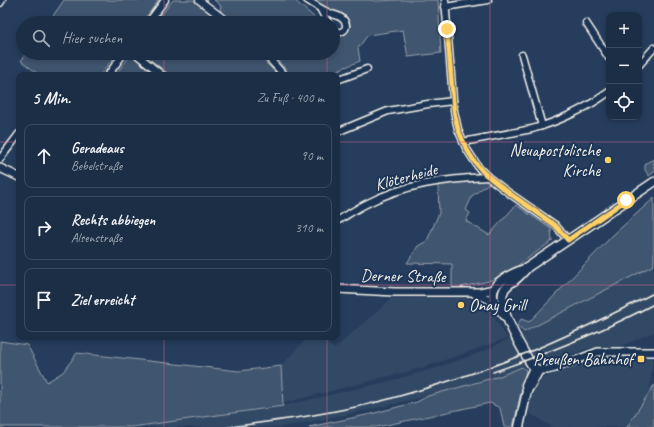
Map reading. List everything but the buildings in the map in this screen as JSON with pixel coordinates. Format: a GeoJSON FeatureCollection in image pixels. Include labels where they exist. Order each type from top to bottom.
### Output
{"type":"FeatureCollection","features":[{"type":"Feature","properties":{"kind":"main road"},"geometry":{"type":"LineString","coordinates":[[493,286],[512,274],[528,267],[654,182]]}},
{"type":"Feature","properties":{"kind":"main road"},"geometry":{"type":"LineString","coordinates":[[503,305],[504,290],[528,267]]}},
{"type":"Feature","properties":{"kind":"main road"},"geometry":{"type":"LineString","coordinates":[[493,286],[509,284]]}},
{"type":"Feature","properties":{"kind":"main road"},"geometry":{"type":"LineString","coordinates":[[493,286],[495,303],[509,322]]}},
{"type":"Feature","properties":{"kind":"main road"},"geometry":{"type":"LineString","coordinates":[[493,286],[525,354],[536,369],[526,385],[527,390],[519,427]]}},
{"type":"Feature","properties":{"kind":"street"},"geometry":{"type":"LineString","coordinates":[[153,16],[165,0]]}},
{"type":"Feature","properties":{"kind":"street"},"geometry":{"type":"LineString","coordinates":[[199,0],[220,16]]}},
{"type":"Feature","properties":{"kind":"street"},"geometry":{"type":"LineString","coordinates":[[307,0],[322,10],[337,16]]}},
{"type":"Feature","properties":{"kind":"street"},"geometry":{"type":"LineString","coordinates":[[488,0],[445,3],[456,122],[463,142],[474,161],[488,177],[555,225],[568,240]]}},
{"type":"Feature","properties":{"kind":"street"},"geometry":{"type":"LineString","coordinates":[[322,10],[325,16]]}},
{"type":"Feature","properties":{"kind":"street"},"geometry":{"type":"LineString","coordinates":[[340,17],[345,20],[346,25],[345,30],[340,33]]}},
{"type":"Feature","properties":{"kind":"street"},"geometry":{"type":"LineString","coordinates":[[586,23],[606,53]]}},
{"type":"Feature","properties":{"kind":"street"},"geometry":{"type":"LineString","coordinates":[[642,61],[654,48]]}},
{"type":"Feature","properties":{"kind":"street"},"geometry":{"type":"LineString","coordinates":[[522,56],[542,126]]}},
{"type":"Feature","properties":{"kind":"street"},"geometry":{"type":"LineString","coordinates":[[110,72],[119,60]]}},
{"type":"Feature","properties":{"kind":"street"},"geometry":{"type":"LineString","coordinates":[[144,60],[158,72]]}},
{"type":"Feature","properties":{"kind":"street"},"geometry":{"type":"LineString","coordinates":[[270,60],[281,72]]}},
{"type":"Feature","properties":{"kind":"street"},"geometry":{"type":"LineString","coordinates":[[340,79],[367,69]]}},
{"type":"Feature","properties":{"kind":"street"},"geometry":{"type":"LineString","coordinates":[[463,142],[532,130],[571,114],[606,94]]}},
{"type":"Feature","properties":{"kind":"street"},"geometry":{"type":"LineString","coordinates":[[340,131],[388,111],[453,101]]}},
{"type":"Feature","properties":{"kind":"street"},"geometry":{"type":"LineString","coordinates":[[0,159],[16,138]]}},
{"type":"Feature","properties":{"kind":"street"},"geometry":{"type":"LineString","coordinates":[[0,168],[16,176]]}},
{"type":"Feature","properties":{"kind":"street","name":"Klöterheide"},"geometry":{"type":"LineString","coordinates":[[340,219],[384,195],[403,189],[439,181],[488,177]]}},
{"type":"Feature","properties":{"kind":"street","name":"Derner Straße"},"geometry":{"type":"LineString","coordinates":[[340,289],[395,292],[480,292],[493,286]]}},
{"type":"Feature","properties":{"kind":"street","name":"Derner Straße"},"geometry":{"type":"LineString","coordinates":[[469,292],[495,303]]}},
{"type":"Feature","properties":{"kind":"street"},"geometry":{"type":"LineString","coordinates":[[536,369],[547,370],[555,368],[598,352],[654,352]]}},
{"type":"Feature","properties":{"kind":"shaded area"},"geometry":{"type":"Polygon","coordinates":[[[64,0],[159,0],[146,16],[53,16],[64,0]]]}},
{"type":"Feature","properties":{"kind":"shaded area"},"geometry":{"type":"Polygon","coordinates":[[[173,0],[193,0],[213,16],[160,16],[173,0]]]}},
{"type":"Feature","properties":{"kind":"shaded area"},"geometry":{"type":"Polygon","coordinates":[[[214,0],[294,0],[313,16],[227,16],[220,10],[221,6],[214,0]]]}},
{"type":"Feature","properties":{"kind":"shaded area"},"geometry":{"type":"Polygon","coordinates":[[[312,0],[438,0],[441,53],[408,57],[403,30],[368,35],[358,48],[360,61],[333,72],[288,72],[277,60],[340,60],[340,35],[350,26],[345,15],[322,7],[312,0]]]}},
{"type":"Feature","properties":{"kind":"shaded area"},"geometry":{"type":"Polygon","coordinates":[[[112,60],[102,72],[36,72],[21,61],[112,60]]]}},
{"type":"Feature","properties":{"kind":"shaded area"},"geometry":{"type":"Polygon","coordinates":[[[127,60],[137,60],[152,72],[117,72],[127,60]]]}},
{"type":"Feature","properties":{"kind":"shaded area"},"geometry":{"type":"Polygon","coordinates":[[[151,60],[263,60],[275,72],[166,72],[151,60]]]}},
{"type":"Feature","properties":{"kind":"shaded area"},"geometry":{"type":"Polygon","coordinates":[[[654,159],[654,172],[649,176],[645,170],[645,166],[646,163],[654,159]]]}},
{"type":"Feature","properties":{"kind":"shaded area"},"geometry":{"type":"Polygon","coordinates":[[[486,179],[489,183],[472,196],[466,210],[470,213],[466,221],[489,235],[516,205],[551,229],[552,241],[510,271],[489,281],[452,289],[452,264],[407,263],[418,246],[427,241],[439,213],[438,184],[486,179]]]}},
{"type":"Feature","properties":{"kind":"shaded area"},"geometry":{"type":"Polygon","coordinates":[[[654,198],[654,264],[652,266],[524,332],[517,326],[521,319],[529,322],[613,235],[654,198]]]}},
{"type":"Feature","properties":{"kind":"shaded area"},"geometry":{"type":"Polygon","coordinates":[[[654,264],[654,332],[619,347],[590,348],[541,364],[538,360],[500,376],[428,396],[287,426],[132,427],[283,406],[394,380],[440,367],[484,351],[524,332],[654,264]]]}},
{"type":"Feature","properties":{"kind":"shaded area"},"geometry":{"type":"Polygon","coordinates":[[[465,297],[489,309],[507,338],[425,367],[283,403],[281,366],[305,340],[324,340],[334,349],[392,298],[465,297]]]}},
{"type":"Feature","properties":{"kind":"shaded area"},"geometry":{"type":"Polygon","coordinates":[[[0,341],[27,345],[47,382],[63,372],[77,353],[239,371],[281,366],[283,406],[132,427],[0,427],[0,341]]]}},
{"type":"Feature","properties":{"kind":"shaded area"},"geometry":{"type":"Polygon","coordinates":[[[593,358],[653,358],[649,394],[627,427],[552,427],[528,412],[535,386],[544,378],[593,358]]]}},
{"type":"Feature","properties":{"kind":"shaded area"},"geometry":{"type":"Polygon","coordinates":[[[522,367],[526,370],[513,427],[504,427],[500,408],[490,403],[377,427],[309,427],[371,414],[417,402],[428,396],[500,376],[522,367]]]}},
{"type":"Feature","properties":{"kind":"shaded area"},"geometry":{"type":"Polygon","coordinates":[[[654,385],[654,427],[627,427],[654,385]]]}},
{"type":"Feature","properties":{"kind":"railway"},"geometry":{"type":"LineString","coordinates":[[228,427],[289,419],[350,408],[389,399],[445,382],[482,370],[536,349],[654,293]]}},
{"type":"Feature","properties":{"kind":"railway"},"geometry":{"type":"LineString","coordinates":[[493,372],[575,341],[615,324],[654,304]]}},
{"type":"Feature","properties":{"kind":"place","name":"Neuapostolische Kirche"},"geometry":{"type":"Point","coordinates":[608,160]}},
{"type":"Feature","properties":{"kind":"place","name":"Onay Grill"},"geometry":{"type":"Point","coordinates":[461,305]}},
{"type":"Feature","properties":{"kind":"place","name":"Preußen Bahnhof"},"geometry":{"type":"Point","coordinates":[641,359]}},
{"type":"Feature","properties":{"kind":"route"},"geometry":{"type":"LineString","coordinates":[[447,29],[452,94],[458,129],[470,155],[479,168],[488,177],[555,225],[568,240],[626,200]]}}]}
